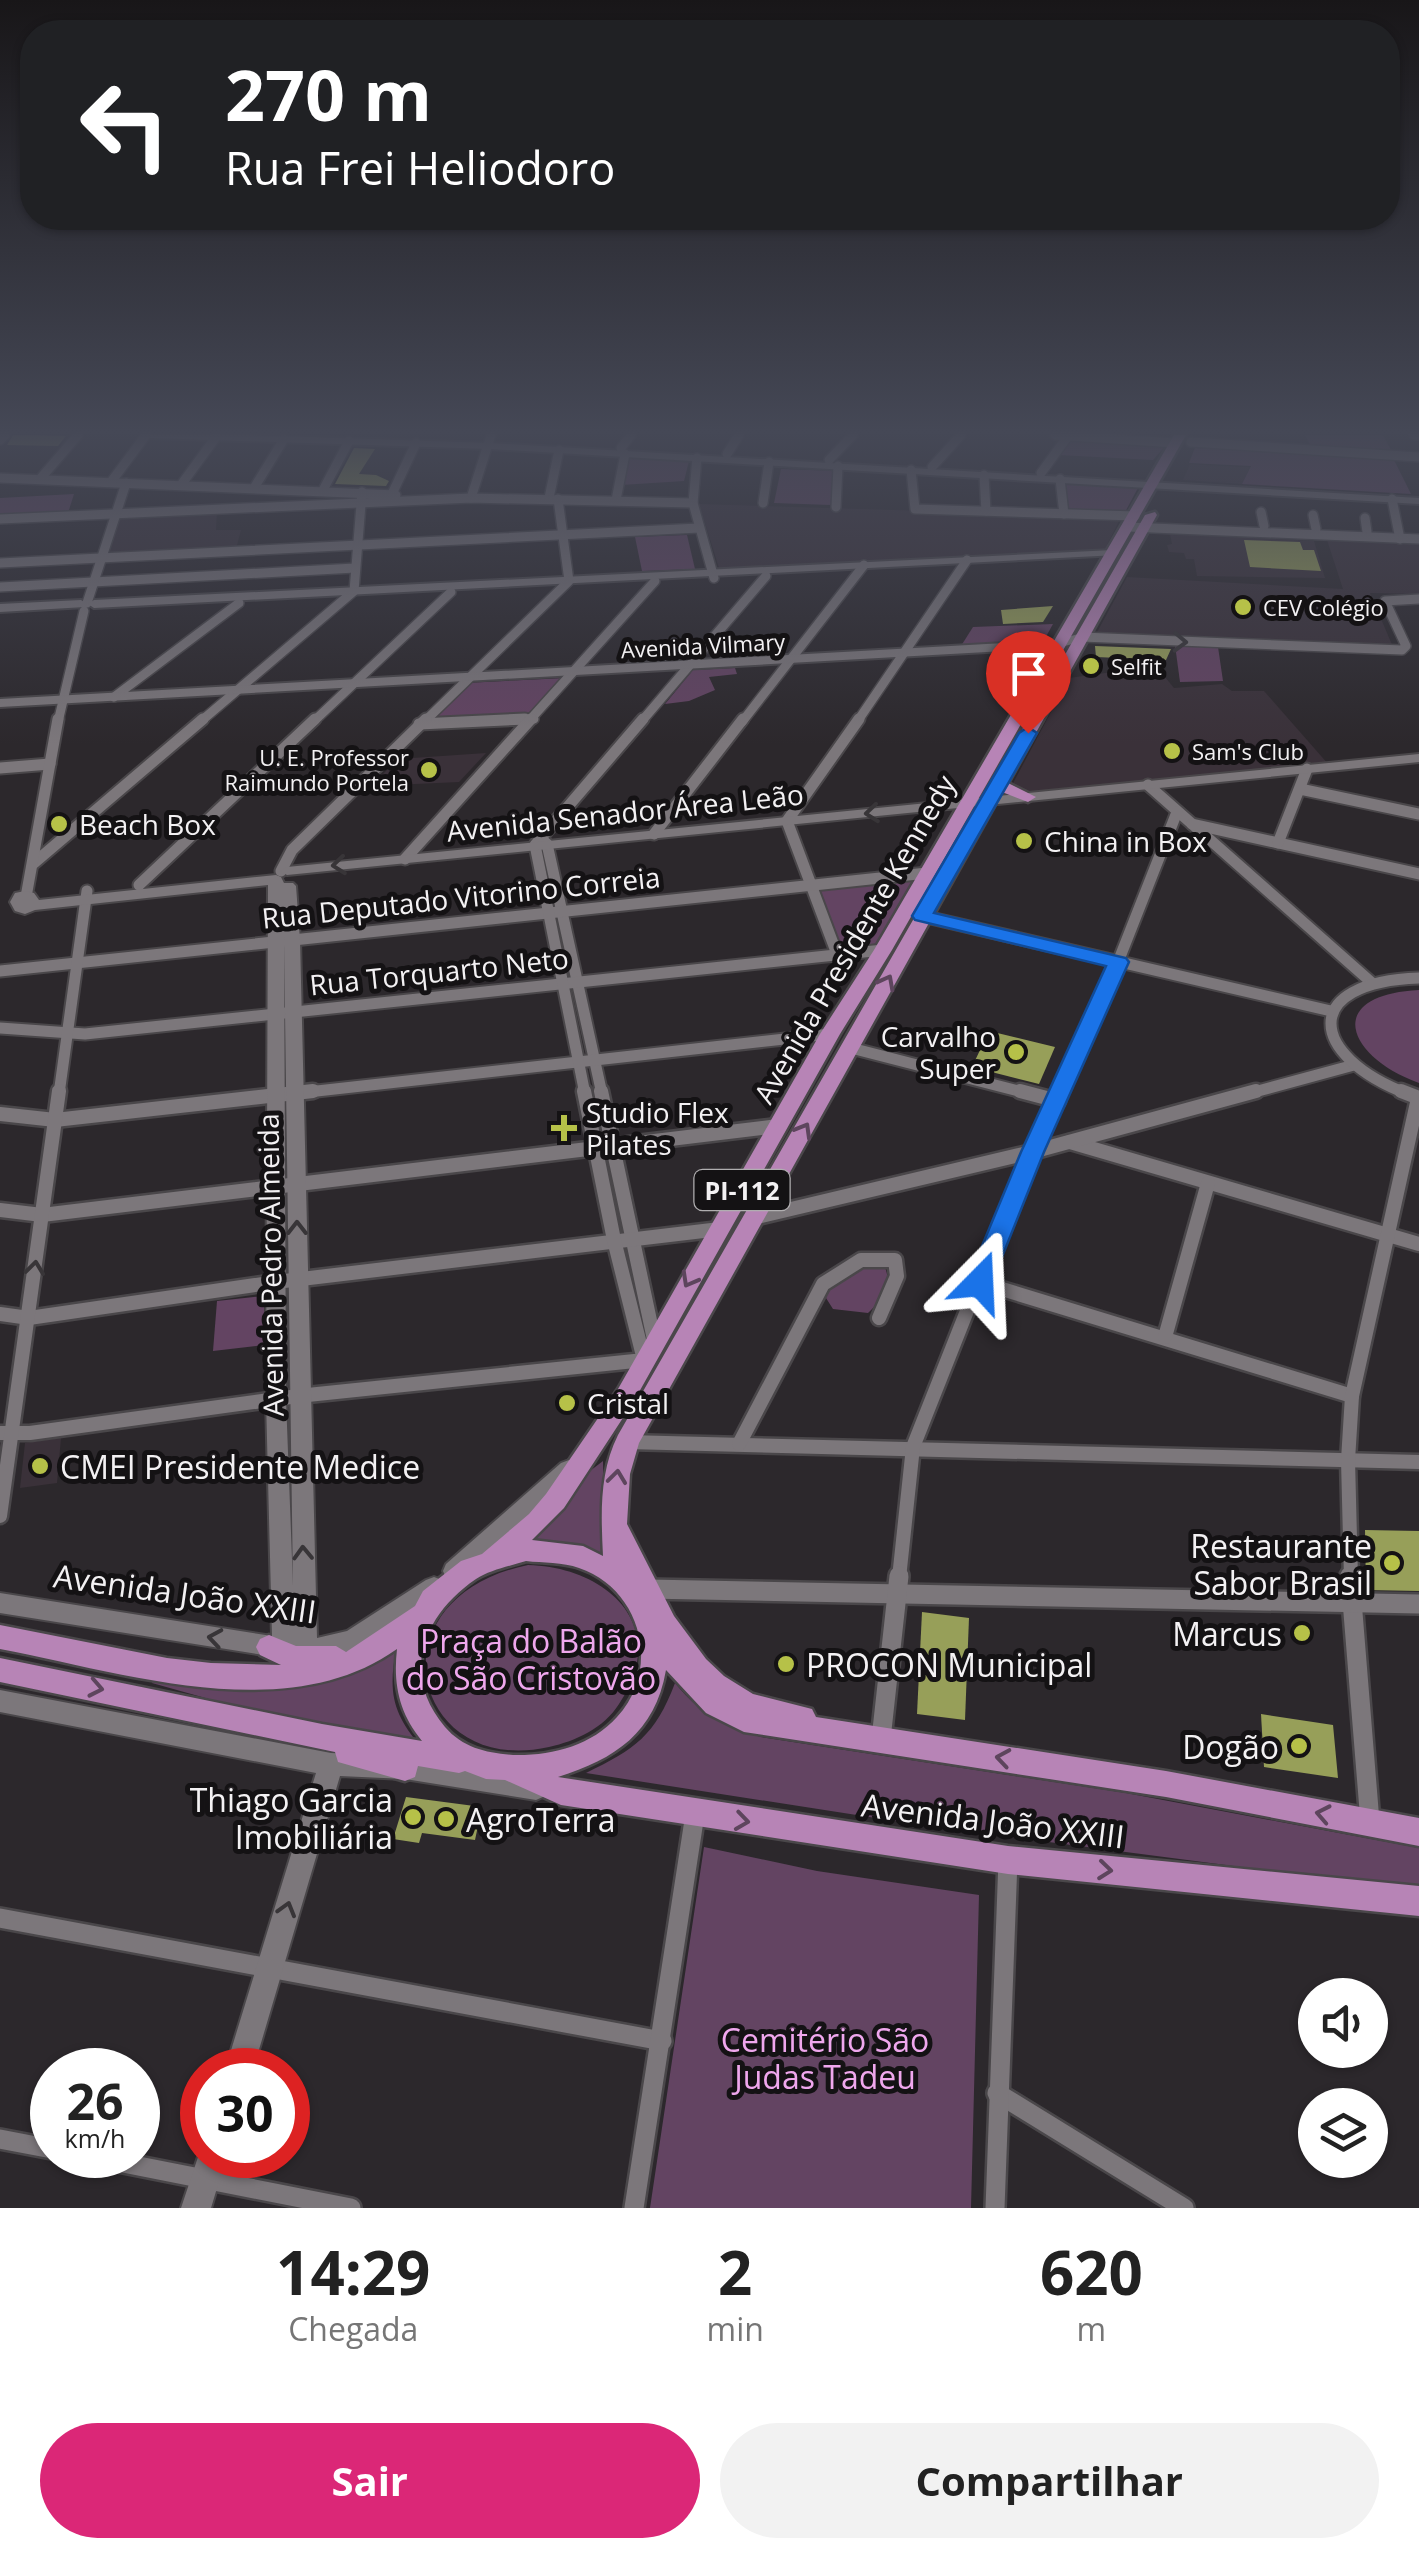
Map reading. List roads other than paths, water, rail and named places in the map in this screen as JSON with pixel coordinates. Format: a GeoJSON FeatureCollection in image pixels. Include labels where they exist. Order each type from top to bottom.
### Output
{"type":"FeatureCollection","features":[{"type":"Feature","properties":{"kind":"main road","name":"Avenida Presidente Kennedy"},"geometry":{"type":"LineString","coordinates":[[616,1574],[618,1464],[627,1442],[851,1048],[985,797],[1058,644],[1124,538]]}},
{"type":"Feature","properties":{"kind":"main road","name":"Avenida Presidente Kennedy"},"geometry":{"type":"LineString","coordinates":[[493,1557],[538,1521],[592,1448],[830,1034],[927,874],[985,797],[1082,638],[1129,538]]}},
{"type":"Feature","properties":{"kind":"main road"},"geometry":{"type":"LineString","coordinates":[[86,607],[239,603],[1110,557]]}},
{"type":"Feature","properties":{"kind":"main road"},"geometry":{"type":"LineString","coordinates":[[0,611],[654,582],[713,575],[766,576],[864,568]]}},
{"type":"Feature","properties":{"kind":"main road","name":"Avenida Vilmary"},"geometry":{"type":"LineString","coordinates":[[0,703],[906,654],[1058,644],[1082,638]]}},
{"type":"Feature","properties":{"kind":"main road"},"geometry":{"type":"LineString","coordinates":[[985,797],[1028,797],[1419,758]]}},
{"type":"Feature","properties":{"kind":"main road","name":"Avenida Senador Área Leão"},"geometry":{"type":"LineString","coordinates":[[0,900],[87,895],[541,843],[787,822],[985,797]]}},
{"type":"Feature","properties":{"kind":"main road","name":"Avenida Senador Área Leão"},"geometry":{"type":"LineString","coordinates":[[87,895],[138,885],[282,874]]}},
{"type":"Feature","properties":{"kind":"main road","name":"Avenida Pedro Almeida"},"geometry":{"type":"LineString","coordinates":[[282,874],[287,1013],[287,1281],[276,1399],[286,1648]]}},
{"type":"Feature","properties":{"kind":"main road","name":"Avenida Senador Área Leão"},"geometry":{"type":"LineString","coordinates":[[0,908],[25,901]]}},
{"type":"Feature","properties":{"kind":"main road","name":"Avenida Pedro Almeida"},"geometry":{"type":"LineString","coordinates":[[286,1648],[298,1396],[287,1281]]}},
{"type":"Feature","properties":{"kind":"main road","name":"Avenida João XXIII"},"geometry":{"type":"LineString","coordinates":[[0,1603],[286,1648],[353,1640],[419,1600],[514,1521],[592,1448]]}},
{"type":"Feature","properties":{"kind":"main road"},"geometry":{"type":"LineString","coordinates":[[614,1522],[645,1589],[700,1669],[726,1693],[755,1706],[857,1729],[881,1739]]}},
{"type":"Feature","properties":{"kind":"main road"},"geometry":{"type":"LineString","coordinates":[[0,1670],[322,1736],[511,1769],[540,1769],[577,1758],[621,1731],[641,1706],[654,1678],[655,1634],[642,1600],[616,1574],[590,1559],[558,1551],[526,1550],[493,1557],[466,1570],[442,1587],[424,1609],[411,1633],[405,1659],[410,1698],[432,1733],[454,1751],[481,1763]]}},
{"type":"Feature","properties":{"kind":"main road"},"geometry":{"type":"LineString","coordinates":[[0,1637],[213,1675],[275,1679],[331,1670],[377,1648],[424,1609]]}},
{"type":"Feature","properties":{"kind":"main road","name":"Avenida João XXIII"},"geometry":{"type":"LineString","coordinates":[[655,1634],[699,1693],[726,1712],[801,1731],[881,1739],[1166,1784],[1419,1832]]}},
{"type":"Feature","properties":{"kind":"main road"},"geometry":{"type":"LineString","coordinates":[[286,1648],[294,1658],[317,1660],[377,1648]]}},
{"type":"Feature","properties":{"kind":"main road","name":"Avenida João XXIII"},"geometry":{"type":"LineString","coordinates":[[0,1701],[331,1764],[405,1768],[1008,1860],[1419,1902]]}},
{"type":"Feature","properties":{"kind":"main road"},"geometry":{"type":"LineString","coordinates":[[233,1716],[255,1730],[405,1768]]}},
{"type":"Feature","properties":{"kind":"main road"},"geometry":{"type":"LineString","coordinates":[[246,2048],[331,1764]]}},
{"type":"Feature","properties":{"kind":"main road","name":"Avenida João XXIII"},"geometry":{"type":"LineString","coordinates":[[511,1769],[561,1792]]}},
{"type":"Feature","properties":{"kind":"main road"},"geometry":{"type":"LineString","coordinates":[[196,2208],[206,2178]]}},
{"type":"Feature","properties":{"kind":"street"},"geometry":{"type":"LineString","coordinates":[[25,901],[62,700],[108,538]]}},
{"type":"Feature","properties":{"kind":"street"},"geometry":{"type":"LineString","coordinates":[[34,863],[348,595],[357,538]]}},
{"type":"Feature","properties":{"kind":"street"},"geometry":{"type":"LineString","coordinates":[[0,563],[521,538]]}},
{"type":"Feature","properties":{"kind":"street"},"geometry":{"type":"LineString","coordinates":[[282,874],[292,850],[565,584],[563,538]]}},
{"type":"Feature","properties":{"kind":"street"},"geometry":{"type":"LineString","coordinates":[[702,538],[713,575]]}},
{"type":"Feature","properties":{"kind":"street"},"geometry":{"type":"LineString","coordinates":[[1401,538],[1419,539]]}},
{"type":"Feature","properties":{"kind":"street"},"geometry":{"type":"LineString","coordinates":[[837,954],[787,822],[906,654],[964,564]]}},
{"type":"Feature","properties":{"kind":"street"},"geometry":{"type":"LineString","coordinates":[[0,588],[355,568]]}},
{"type":"Feature","properties":{"kind":"street"},"geometry":{"type":"LineString","coordinates":[[654,834],[864,568]]}},
{"type":"Feature","properties":{"kind":"street"},"geometry":{"type":"LineString","coordinates":[[570,982],[547,913],[541,843],[685,667],[766,576]]}},
{"type":"Feature","properties":{"kind":"street"},"geometry":{"type":"LineString","coordinates":[[405,858],[654,582]]}},
{"type":"Feature","properties":{"kind":"street"},"geometry":{"type":"LineString","coordinates":[[138,885],[451,592]]}},
{"type":"Feature","properties":{"kind":"street","name":"Avenida Vilmary"},"geometry":{"type":"LineString","coordinates":[[1082,638],[1398,650],[1406,646],[1385,601],[1419,600]]}},
{"type":"Feature","properties":{"kind":"street"},"geometry":{"type":"LineString","coordinates":[[114,697],[239,603]]}},
{"type":"Feature","properties":{"kind":"street"},"geometry":{"type":"LineString","coordinates":[[419,724],[534,719]]}},
{"type":"Feature","properties":{"kind":"street"},"geometry":{"type":"LineString","coordinates":[[0,768],[50,764]]}},
{"type":"Feature","properties":{"kind":"street"},"geometry":{"type":"LineString","coordinates":[[1278,843],[1306,770]]}},
{"type":"Feature","properties":{"kind":"street"},"geometry":{"type":"LineString","coordinates":[[1148,786],[1371,982]]}},
{"type":"Feature","properties":{"kind":"street"},"geometry":{"type":"LineString","coordinates":[[1300,789],[1419,814]]}},
{"type":"Feature","properties":{"kind":"street"},"geometry":{"type":"LineString","coordinates":[[881,1739],[913,1447],[1032,1152],[1118,962],[1178,812]]}},
{"type":"Feature","properties":{"kind":"street"},"geometry":{"type":"LineString","coordinates":[[1190,824],[1419,874]]}},
{"type":"Feature","properties":{"kind":"street"},"geometry":{"type":"LineString","coordinates":[[541,843],[563,912],[570,982],[605,1146],[632,1238],[649,1352]]}},
{"type":"Feature","properties":{"kind":"street","name":"Rua Deputado Vitorino Correia"},"geometry":{"type":"LineString","coordinates":[[0,971],[927,874]]}},
{"type":"Feature","properties":{"kind":"street"},"geometry":{"type":"LineString","coordinates":[[0,1516],[7,1434],[29,1318],[87,895]]}},
{"type":"Feature","properties":{"kind":"street"},"geometry":{"type":"LineString","coordinates":[[922,916],[1331,1011]]}},
{"type":"Feature","properties":{"kind":"street","name":"Rua Torquarto Neto"},"geometry":{"type":"LineString","coordinates":[[0,1028],[66,1035],[883,950]]}},
{"type":"Feature","properties":{"kind":"street"},"geometry":{"type":"LineString","coordinates":[[1370,1823],[1351,1601],[1348,1460],[1352,1396],[1419,1098],[1382,1084],[1354,1065],[1337,1045],[1331,1011],[1344,994],[1371,982],[1419,978]]}},
{"type":"Feature","properties":{"kind":"street"},"geometry":{"type":"LineString","coordinates":[[0,1114],[55,1120],[586,1058],[830,1034]]}},
{"type":"Feature","properties":{"kind":"street"},"geometry":{"type":"LineString","coordinates":[[851,1048],[1058,1101]]}},
{"type":"Feature","properties":{"kind":"street"},"geometry":{"type":"LineString","coordinates":[[753,1218],[1032,1152],[1354,1065]]}},
{"type":"Feature","properties":{"kind":"street"},"geometry":{"type":"LineString","coordinates":[[0,1210],[42,1214],[778,1126]]}},
{"type":"Feature","properties":{"kind":"street"},"geometry":{"type":"LineString","coordinates":[[1068,1142],[1419,1244]]}},
{"type":"Feature","properties":{"kind":"street"},"geometry":{"type":"LineString","coordinates":[[605,1146],[614,1240],[649,1352]]}},
{"type":"Feature","properties":{"kind":"street"},"geometry":{"type":"LineString","coordinates":[[1165,1337],[1208,1183]]}},
{"type":"Feature","properties":{"kind":"street"},"geometry":{"type":"LineString","coordinates":[[0,1314],[29,1318],[287,1281],[720,1229]]}},
{"type":"Feature","properties":{"kind":"street"},"geometry":{"type":"LineString","coordinates":[[740,1444],[829,1278],[861,1260],[895,1260],[898,1276],[878,1318]]}},
{"type":"Feature","properties":{"kind":"street"},"geometry":{"type":"LineString","coordinates":[[980,1282],[1352,1396]]}},
{"type":"Feature","properties":{"kind":"street"},"geometry":{"type":"LineString","coordinates":[[7,1434],[649,1352]]}},
{"type":"Feature","properties":{"kind":"street"},"geometry":{"type":"LineString","coordinates":[[627,1442],[1419,1462]]}},
{"type":"Feature","properties":{"kind":"street"},"geometry":{"type":"LineString","coordinates":[[645,1589],[1419,1604]]}},
{"type":"Feature","properties":{"kind":"street"},"geometry":{"type":"LineString","coordinates":[[634,2208],[696,1814]]}},
{"type":"Feature","properties":{"kind":"street"},"geometry":{"type":"LineString","coordinates":[[995,2208],[1008,1860]]}},
{"type":"Feature","properties":{"kind":"street"},"geometry":{"type":"LineString","coordinates":[[0,1918],[662,2041]]}},
{"type":"Feature","properties":{"kind":"street"},"geometry":{"type":"LineString","coordinates":[[998,2093],[1184,2208]]}},
{"type":"Feature","properties":{"kind":"street"},"geometry":{"type":"LineString","coordinates":[[0,2139],[30,2145]]}},
{"type":"Feature","properties":{"kind":"street"},"geometry":{"type":"LineString","coordinates":[[248,2178],[351,2208]]}},
{"type":"Feature","properties":{"kind":"place","name":"CEV Colégio"},"geometry":{"type":"Point","coordinates":[1243,607]}},
{"type":"Feature","properties":{"kind":"place","name":"Selfit"},"geometry":{"type":"Point","coordinates":[1091,666]}},
{"type":"Feature","properties":{"kind":"place","name":"Sam's Club"},"geometry":{"type":"Point","coordinates":[1172,751]}},
{"type":"Feature","properties":{"kind":"place","name":"U. E. Professor Raimundo Portela"},"geometry":{"type":"Point","coordinates":[429,770]}},
{"type":"Feature","properties":{"kind":"place","name":"Beach Box"},"geometry":{"type":"Point","coordinates":[59,824]}},
{"type":"Feature","properties":{"kind":"place","name":"China in Box"},"geometry":{"type":"Point","coordinates":[1024,841]}},
{"type":"Feature","properties":{"kind":"place","name":"Carvalho Super"},"geometry":{"type":"Point","coordinates":[1016,1052]}},
{"type":"Feature","properties":{"kind":"place","name":"Studio Flex Pilates"},"geometry":{"type":"Point","coordinates":[564,1128]}},
{"type":"Feature","properties":{"kind":"place","name":"Cristal"},"geometry":{"type":"Point","coordinates":[567,1403]}},
{"type":"Feature","properties":{"kind":"place","name":"CMEI Presidente Medice"},"geometry":{"type":"Point","coordinates":[40,1466]}},
{"type":"Feature","properties":{"kind":"place","name":"Restaurante Sabor Brasil"},"geometry":{"type":"Point","coordinates":[1392,1563]}},
{"type":"Feature","properties":{"kind":"place","name":"Marcus"},"geometry":{"type":"Point","coordinates":[1302,1633]}},
{"type":"Feature","properties":{"kind":"place","name":"PROCON Municipal"},"geometry":{"type":"Point","coordinates":[786,1664]}},
{"type":"Feature","properties":{"kind":"place","name":"Dogão"},"geometry":{"type":"Point","coordinates":[1299,1746]}},
{"type":"Feature","properties":{"kind":"place","name":"Thiago Garcia Imobiliária"},"geometry":{"type":"Point","coordinates":[413,1817]}},
{"type":"Feature","properties":{"kind":"place","name":"AgroTerra"},"geometry":{"type":"Point","coordinates":[446,1819]}},
{"type":"Feature","properties":{"kind":"park label","name":"Praça do Balão do São Cristovão"},"geometry":{"type":"Point","coordinates":[531,1658]}},
{"type":"Feature","properties":{"kind":"park label","name":"Cemitério São Judas Tadeu"},"geometry":{"type":"Point","coordinates":[825,2058]}}]}
